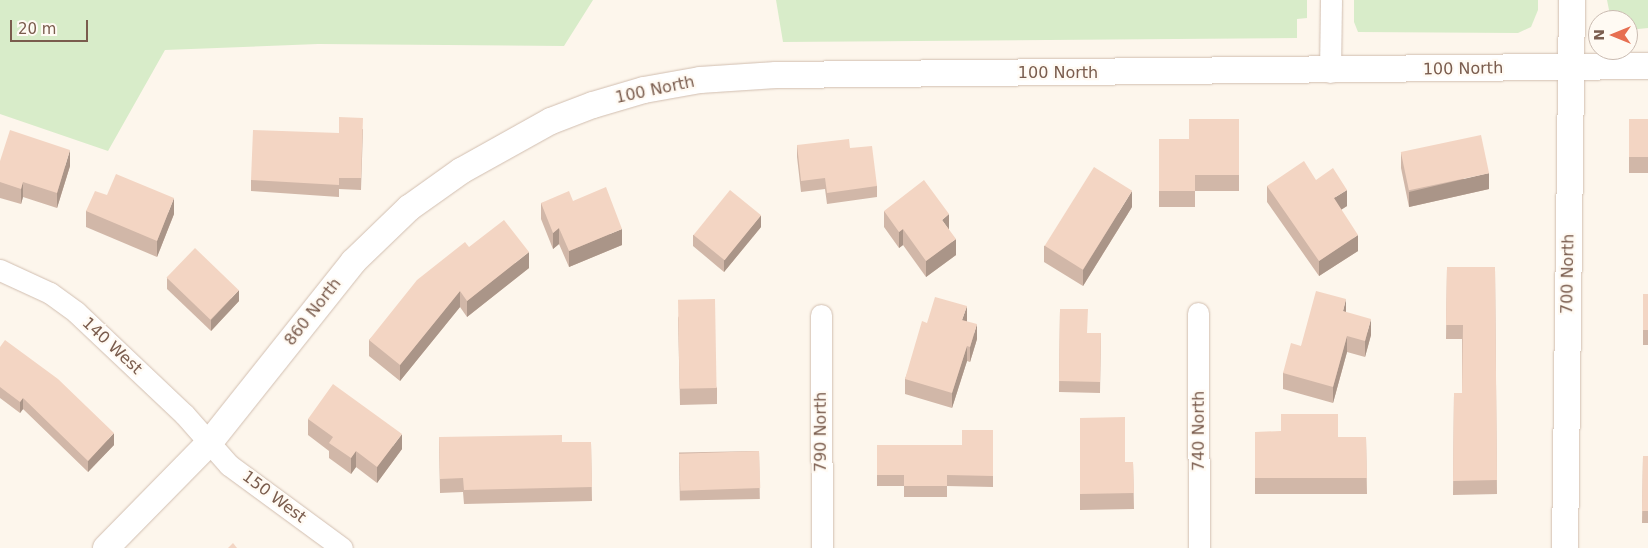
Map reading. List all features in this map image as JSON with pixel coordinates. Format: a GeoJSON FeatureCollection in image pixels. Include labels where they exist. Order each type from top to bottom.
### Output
{"type":"FeatureCollection","features":[{"type":"Feature","properties":{"kind":"street"},"geometry":{"type":"LineString","coordinates":[[1330,72],[1331,0]]}},
{"type":"Feature","properties":{"kind":"street","name":"700 North"},"geometry":{"type":"LineString","coordinates":[[1565,548],[1572,0]]}},
{"type":"Feature","properties":{"kind":"street","name":"100 North"},"geometry":{"type":"LineString","coordinates":[[551,122],[644,90],[700,80],[776,75],[1330,72],[1648,66]]}},
{"type":"Feature","properties":{"kind":"street","name":"860 North"},"geometry":{"type":"LineString","coordinates":[[108,546],[210,442],[353,262],[409,208],[461,171],[551,122]]}},
{"type":"Feature","properties":{"kind":"street","name":"140 West"},"geometry":{"type":"LineString","coordinates":[[0,270],[50,293],[76,312],[210,442]]}},
{"type":"Feature","properties":{"kind":"street","name":"740 North"},"geometry":{"type":"LineString","coordinates":[[1198,313],[1199,548]]}},
{"type":"Feature","properties":{"kind":"street","name":"790 North"},"geometry":{"type":"LineString","coordinates":[[821,315],[822,548]]}},
{"type":"Feature","properties":{"kind":"street","name":"150 West"},"geometry":{"type":"LineString","coordinates":[[210,442],[229,465],[342,548]]}},
{"type":"Feature","properties":{"kind":"green space"},"geometry":{"type":"Polygon","coordinates":[[[0,0],[593,0],[564,46],[318,44],[165,50],[108,151],[0,114],[0,0]]]}},
{"type":"Feature","properties":{"kind":"green space"},"geometry":{"type":"Polygon","coordinates":[[[776,0],[1307,0],[1307,18],[1297,19],[1297,38],[783,42],[776,0]]]}},
{"type":"Feature","properties":{"kind":"green space"},"geometry":{"type":"Polygon","coordinates":[[[1354,0],[1538,0],[1538,10],[1531,27],[1518,33],[1358,32],[1354,22],[1354,0]]]}},
{"type":"Feature","properties":{"kind":"green space"},"geometry":{"type":"Polygon","coordinates":[[[1607,0],[1648,0],[1648,28],[1638,29],[1638,10],[1609,10],[1607,0]]]}},
{"type":"Feature","properties":{"kind":"building"},"geometry":{"type":"Polygon","coordinates":[[[339,117],[363,118],[361,178],[339,178],[339,185],[251,180],[253,130],[339,133],[339,117]]]}},
{"type":"Feature","properties":{"kind":"building"},"geometry":{"type":"Polygon","coordinates":[[[1189,119],[1239,119],[1239,175],[1195,175],[1195,191],[1159,191],[1159,139],[1189,139],[1189,119]]]}},
{"type":"Feature","properties":{"kind":"building"},"geometry":{"type":"Polygon","coordinates":[[[1629,119],[1648,119],[1648,157],[1629,157],[1629,119]]]}},
{"type":"Feature","properties":{"kind":"building"},"geometry":{"type":"Polygon","coordinates":[[[10,130],[70,150],[57,193],[23,182],[21,189],[0,182],[0,161],[10,130]]]}},
{"type":"Feature","properties":{"kind":"building"},"geometry":{"type":"Polygon","coordinates":[[[1481,135],[1489,173],[1409,190],[1401,152],[1481,135]]]}},
{"type":"Feature","properties":{"kind":"building"},"geometry":{"type":"Polygon","coordinates":[[[849,139],[850,148],[872,146],[877,186],[827,193],[825,178],[801,181],[797,145],[849,139]]]}},
{"type":"Feature","properties":{"kind":"building"},"geometry":{"type":"Polygon","coordinates":[[[1304,161],[1316,180],[1333,168],[1347,190],[1334,198],[1358,235],[1319,261],[1267,186],[1304,161]]]}},
{"type":"Feature","properties":{"kind":"building"},"geometry":{"type":"Polygon","coordinates":[[[1094,167],[1132,191],[1083,270],[1045,246],[1094,167]]]}},
{"type":"Feature","properties":{"kind":"building"},"geometry":{"type":"Polygon","coordinates":[[[116,174],[174,198],[157,241],[86,211],[95,191],[107,195],[116,174]]]}},
{"type":"Feature","properties":{"kind":"building"},"geometry":{"type":"Polygon","coordinates":[[[924,180],[949,214],[942,220],[956,239],[926,261],[903,229],[899,232],[884,211],[924,180]]]}},
{"type":"Feature","properties":{"kind":"building"},"geometry":{"type":"Polygon","coordinates":[[[606,187],[622,229],[569,251],[559,228],[553,233],[541,203],[569,191],[573,201],[606,187]]]}},
{"type":"Feature","properties":{"kind":"building"},"geometry":{"type":"Polygon","coordinates":[[[730,190],[761,215],[725,260],[693,235],[730,190]]]}},
{"type":"Feature","properties":{"kind":"building"},"geometry":{"type":"Polygon","coordinates":[[[504,220],[529,252],[467,301],[460,291],[400,365],[369,340],[417,280],[465,242],[469,247],[504,220]]]}},
{"type":"Feature","properties":{"kind":"building"},"geometry":{"type":"Polygon","coordinates":[[[195,248],[239,290],[210,320],[167,277],[195,248]]]}},
{"type":"Feature","properties":{"kind":"building"},"geometry":{"type":"Polygon","coordinates":[[[1447,267],[1495,267],[1497,480],[1453,481],[1454,393],[1462,393],[1463,325],[1446,325],[1447,267]]]}},
{"type":"Feature","properties":{"kind":"building"},"geometry":{"type":"Polygon","coordinates":[[[1316,291],[1346,299],[1343,311],[1371,319],[1365,341],[1347,336],[1333,387],[1283,373],[1291,343],[1301,346],[1316,291]]]}},
{"type":"Feature","properties":{"kind":"building"},"geometry":{"type":"Polygon","coordinates":[[[1643,294],[1648,294],[1648,330],[1643,330],[1643,294]]]}},
{"type":"Feature","properties":{"kind":"building"},"geometry":{"type":"Polygon","coordinates":[[[935,297],[967,306],[962,320],[977,324],[970,347],[967,346],[952,393],[905,379],[922,321],[927,323],[935,297]]]}},
{"type":"Feature","properties":{"kind":"building"},"geometry":{"type":"Polygon","coordinates":[[[715,299],[717,388],[680,389],[678,300],[715,299]]]}},
{"type":"Feature","properties":{"kind":"building"},"geometry":{"type":"Polygon","coordinates":[[[1060,309],[1088,309],[1087,333],[1101,333],[1100,382],[1059,381],[1060,309]]]}},
{"type":"Feature","properties":{"kind":"building"},"geometry":{"type":"Polygon","coordinates":[[[5,340],[58,379],[114,433],[88,461],[23,398],[20,402],[0,387],[0,347],[5,340]]]}},
{"type":"Feature","properties":{"kind":"building"},"geometry":{"type":"Polygon","coordinates":[[[333,384],[402,434],[377,467],[356,451],[351,458],[329,443],[333,437],[308,419],[333,384]]]}},
{"type":"Feature","properties":{"kind":"building"},"geometry":{"type":"Polygon","coordinates":[[[1281,414],[1338,414],[1338,437],[1366,437],[1367,478],[1255,478],[1255,432],[1281,431],[1281,414]]]}},
{"type":"Feature","properties":{"kind":"building"},"geometry":{"type":"Polygon","coordinates":[[[1125,417],[1125,462],[1133,462],[1134,493],[1080,494],[1080,418],[1125,417]]]}},
{"type":"Feature","properties":{"kind":"building"},"geometry":{"type":"Polygon","coordinates":[[[962,430],[993,430],[993,476],[947,475],[947,486],[904,486],[904,475],[877,475],[877,445],[962,445],[962,430]]]}},
{"type":"Feature","properties":{"kind":"building"},"geometry":{"type":"Polygon","coordinates":[[[562,435],[562,442],[591,442],[592,487],[464,490],[463,478],[440,479],[439,437],[562,435]]]}},
{"type":"Feature","properties":{"kind":"building"},"geometry":{"type":"Polygon","coordinates":[[[759,451],[760,488],[680,491],[679,454],[759,451]]]}},
{"type":"Feature","properties":{"kind":"building"},"geometry":{"type":"Polygon","coordinates":[[[1643,456],[1648,456],[1648,511],[1642,511],[1643,456]]]}},
{"type":"Feature","properties":{"kind":"building"},"geometry":{"type":"Polygon","coordinates":[[[233,543],[237,548],[228,548],[233,543]]]}}]}
